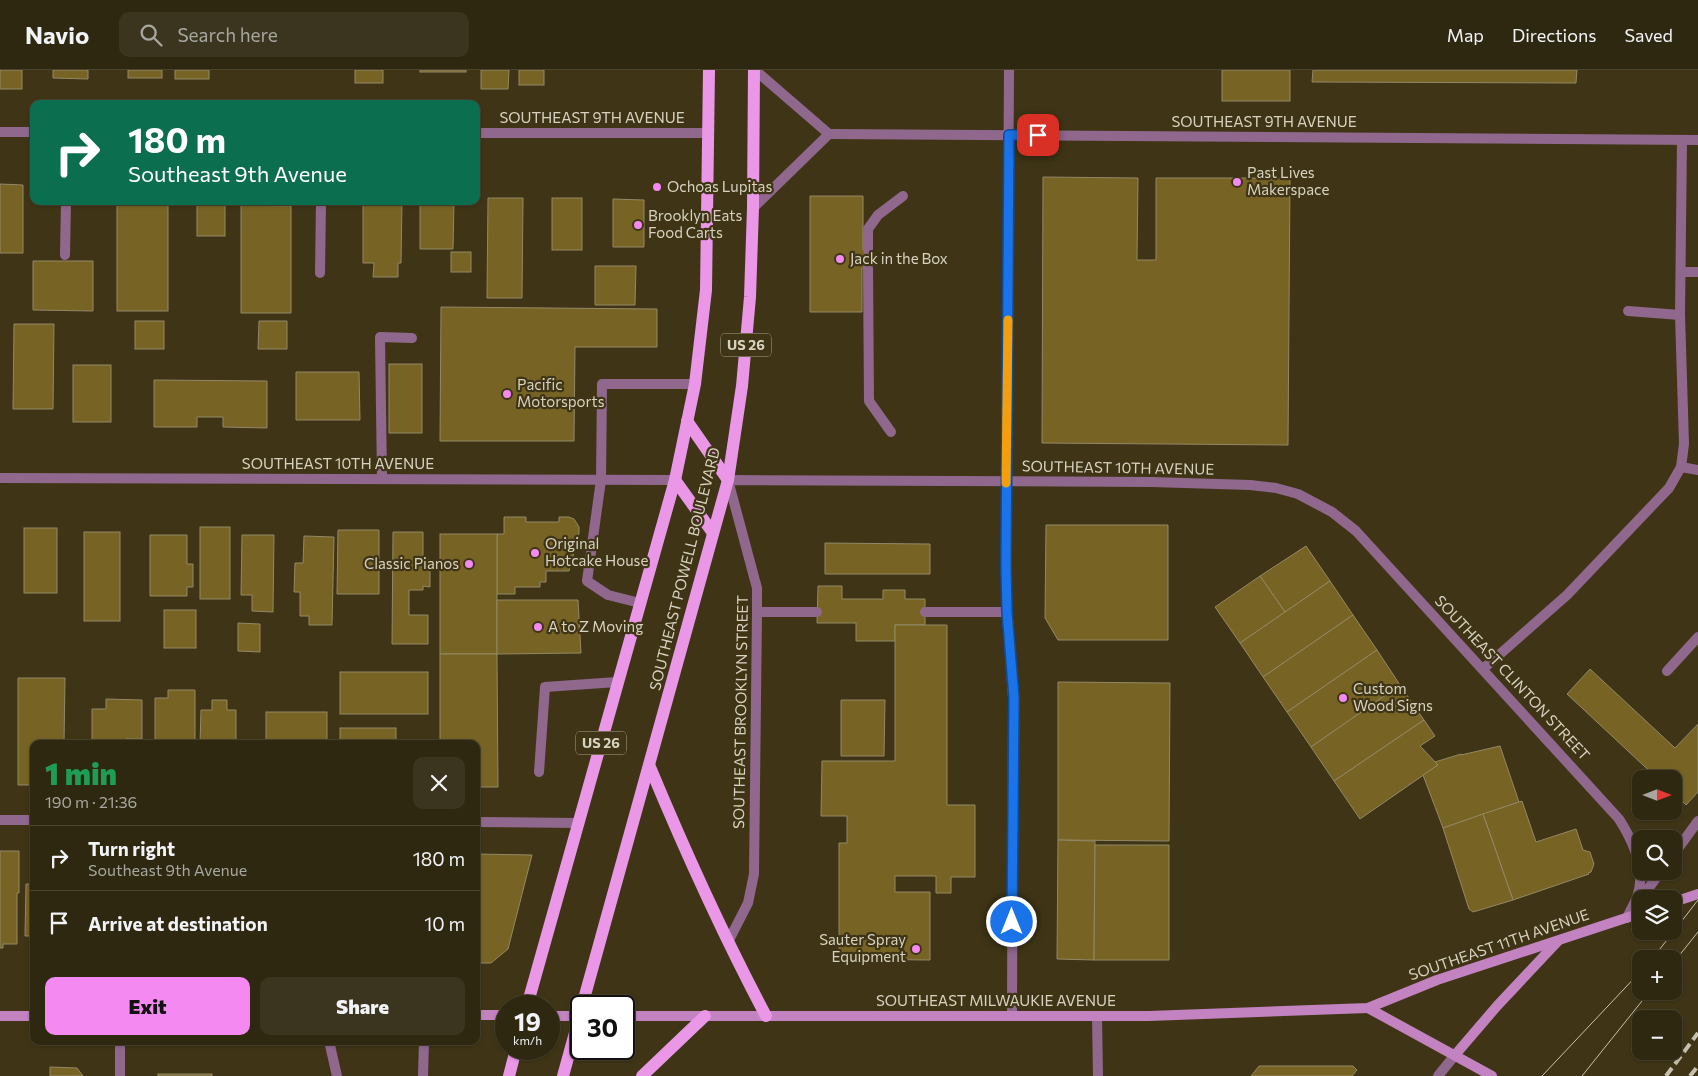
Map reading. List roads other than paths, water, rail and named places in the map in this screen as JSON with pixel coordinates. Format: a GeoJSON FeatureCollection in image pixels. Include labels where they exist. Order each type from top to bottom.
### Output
{"type":"FeatureCollection","features":[{"type":"Feature","properties":{"kind":"main road","name":"SOUTHEAST POWELL BOULEVARD"},"geometry":{"type":"LineString","coordinates":[[530,995],[675,480],[695,384],[706,290],[709,70]]}},
{"type":"Feature","properties":{"kind":"main road","name":"SOUTHEAST POWELL BOULEVARD"},"geometry":{"type":"LineString","coordinates":[[585,995],[728,480],[742,386],[750,297],[754,70]]}},
{"type":"Feature","properties":{"kind":"main road"},"geometry":{"type":"LineString","coordinates":[[687,421],[728,480]]}},
{"type":"Feature","properties":{"kind":"main road"},"geometry":{"type":"LineString","coordinates":[[675,480],[713,533]]}},
{"type":"Feature","properties":{"kind":"main road"},"geometry":{"type":"LineString","coordinates":[[650,767],[678,835],[728,942],[766,1016]]}},
{"type":"Feature","properties":{"kind":"main road"},"geometry":{"type":"LineString","coordinates":[[1682,899],[1698,894]]}},
{"type":"Feature","properties":{"kind":"main road","name":"SOUTHEAST 11TH AVENUE"},"geometry":{"type":"LineString","coordinates":[[1368,1008],[1437,980],[1632,916]]}},
{"type":"Feature","properties":{"kind":"main road"},"geometry":{"type":"LineString","coordinates":[[1455,1055],[1497,1006],[1560,939]]}},
{"type":"Feature","properties":{"kind":"main road"},"geometry":{"type":"LineString","coordinates":[[1368,1008],[1492,1076]]}},
{"type":"Feature","properties":{"kind":"main road","name":"SOUTHEAST MILWAUKIE AVENUE"},"geometry":{"type":"LineString","coordinates":[[635,1016],[1149,1016],[1368,1008]]}},
{"type":"Feature","properties":{"kind":"main road"},"geometry":{"type":"LineString","coordinates":[[0,1016],[30,1016]]}},
{"type":"Feature","properties":{"kind":"main road"},"geometry":{"type":"LineString","coordinates":[[480,1016],[495,1016]]}},
{"type":"Feature","properties":{"kind":"main road"},"geometry":{"type":"LineString","coordinates":[[642,1076],[705,1016]]}},
{"type":"Feature","properties":{"kind":"main road","name":"SOUTHEAST POWELL BOULEVARD"},"geometry":{"type":"LineString","coordinates":[[563,1076],[570,1051]]}},
{"type":"Feature","properties":{"kind":"main road"},"geometry":{"type":"LineString","coordinates":[[509,1076],[513,1060]]}},
{"type":"Feature","properties":{"kind":"street"},"geometry":{"type":"LineString","coordinates":[[753,208],[829,134],[754,70]]}},
{"type":"Feature","properties":{"kind":"street"},"geometry":{"type":"LineString","coordinates":[[1009,70],[1006,482],[1007,612],[1014,698],[1012,1016]]}},
{"type":"Feature","properties":{"kind":"street"},"geometry":{"type":"LineString","coordinates":[[0,132],[30,132]]}},
{"type":"Feature","properties":{"kind":"street","name":"SOUTHEAST 9TH AVENUE"},"geometry":{"type":"LineString","coordinates":[[480,133],[708,133]]}},
{"type":"Feature","properties":{"kind":"street","name":"SOUTHEAST 9TH AVENUE"},"geometry":{"type":"LineString","coordinates":[[829,134],[1698,140]]}},
{"type":"Feature","properties":{"kind":"street"},"geometry":{"type":"LineString","coordinates":[[1483,669],[1567,594],[1670,488],[1681,468],[1684,444],[1680,315],[1682,140]]}},
{"type":"Feature","properties":{"kind":"street"},"geometry":{"type":"LineString","coordinates":[[868,250],[868,229],[878,215],[903,196]]}},
{"type":"Feature","properties":{"kind":"street"},"geometry":{"type":"LineString","coordinates":[[65,255],[66,205]]}},
{"type":"Feature","properties":{"kind":"street"},"geometry":{"type":"LineString","coordinates":[[320,273],[321,205]]}},
{"type":"Feature","properties":{"kind":"street"},"geometry":{"type":"LineString","coordinates":[[868,268],[869,401],[891,432]]}},
{"type":"Feature","properties":{"kind":"street"},"geometry":{"type":"LineString","coordinates":[[1681,272],[1698,272]]}},
{"type":"Feature","properties":{"kind":"street"},"geometry":{"type":"LineString","coordinates":[[1628,311],[1680,315]]}},
{"type":"Feature","properties":{"kind":"street"},"geometry":{"type":"LineString","coordinates":[[382,480],[380,337],[412,338]]}},
{"type":"Feature","properties":{"kind":"street"},"geometry":{"type":"LineString","coordinates":[[640,603],[608,594],[587,581],[601,480],[602,384],[695,384]]}},
{"type":"Feature","properties":{"kind":"street"},"geometry":{"type":"LineString","coordinates":[[1681,468],[1698,470]]}},
{"type":"Feature","properties":{"kind":"street","name":"SOUTHEAST 10TH AVENUE"},"geometry":{"type":"LineString","coordinates":[[0,478],[675,480]]}},
{"type":"Feature","properties":{"kind":"street","name":"SOUTHEAST 10TH AVENUE"},"geometry":{"type":"LineString","coordinates":[[728,480],[1152,482],[1250,485],[1276,488],[1298,494]]}},
{"type":"Feature","properties":{"kind":"street","name":"SOUTHEAST BROOKLYN STREET"},"geometry":{"type":"LineString","coordinates":[[728,480],[757,588],[754,874],[748,903],[728,942]]}},
{"type":"Feature","properties":{"kind":"street","name":"SOUTHEAST CLINTON STREET"},"geometry":{"type":"LineString","coordinates":[[1298,494],[1332,512],[1356,531],[1608,806],[1628,832],[1637,856],[1641,875],[1638,895],[1627,918]]}},
{"type":"Feature","properties":{"kind":"street"},"geometry":{"type":"LineString","coordinates":[[757,612],[817,612]]}},
{"type":"Feature","properties":{"kind":"street"},"geometry":{"type":"LineString","coordinates":[[925,612],[1007,612]]}},
{"type":"Feature","properties":{"kind":"street"},"geometry":{"type":"LineString","coordinates":[[1667,670],[1698,637]]}},
{"type":"Feature","properties":{"kind":"street"},"geometry":{"type":"LineString","coordinates":[[539,772],[545,687],[618,682]]}},
{"type":"Feature","properties":{"kind":"street"},"geometry":{"type":"LineString","coordinates":[[0,820],[30,820]]}},
{"type":"Feature","properties":{"kind":"street"},"geometry":{"type":"LineString","coordinates":[[1682,843],[1698,821]]}},
{"type":"Feature","properties":{"kind":"street"},"geometry":{"type":"LineString","coordinates":[[480,822],[578,823]]}},
{"type":"Feature","properties":{"kind":"street"},"geometry":{"type":"LineString","coordinates":[[1627,918],[1654,880]]}},
{"type":"Feature","properties":{"kind":"street"},"geometry":{"type":"LineString","coordinates":[[1097,1016],[1098,1076]]}},
{"type":"Feature","properties":{"kind":"street"},"geometry":{"type":"LineString","coordinates":[[120,1045],[120,1076]]}},
{"type":"Feature","properties":{"kind":"street"},"geometry":{"type":"LineString","coordinates":[[330,1045],[337,1076]]}},
{"type":"Feature","properties":{"kind":"street"},"geometry":{"type":"LineString","coordinates":[[422,1076],[424,1045]]}},
{"type":"Feature","properties":{"kind":"street"},"geometry":{"type":"LineString","coordinates":[[1438,1076],[1455,1055]]}},
{"type":"Feature","properties":{"kind":"tram line"},"geometry":{"type":"LineString","coordinates":[[1682,921],[1698,900]]}},
{"type":"Feature","properties":{"kind":"tram line"},"geometry":{"type":"LineString","coordinates":[[1682,952],[1698,932]]}},
{"type":"Feature","properties":{"kind":"tram line"},"geometry":{"type":"LineString","coordinates":[[1659,950],[1667,940]]}},
{"type":"Feature","properties":{"kind":"tram line"},"geometry":{"type":"LineString","coordinates":[[1542,1076],[1632,981]]}},
{"type":"Feature","properties":{"kind":"tram line"},"geometry":{"type":"LineString","coordinates":[[1582,1076],[1643,1000]]}},
{"type":"Feature","properties":{"kind":"railway"},"geometry":{"type":"LineString","coordinates":[[1666,1076],[1698,1033]]}},
{"type":"Feature","properties":{"kind":"railway"},"geometry":{"type":"LineString","coordinates":[[1690,1076],[1698,1066]]}},
{"type":"Feature","properties":{"kind":"place","name":"Past Lives Makerspace"},"geometry":{"type":"Point","coordinates":[1237,182]}},
{"type":"Feature","properties":{"kind":"place","name":"Ochoas Lupitas"},"geometry":{"type":"Point","coordinates":[657,187]}},
{"type":"Feature","properties":{"kind":"place","name":"Brooklyn Eats Food Carts"},"geometry":{"type":"Point","coordinates":[638,225]}},
{"type":"Feature","properties":{"kind":"place","name":"Jack in the Box"},"geometry":{"type":"Point","coordinates":[840,259]}},
{"type":"Feature","properties":{"kind":"place","name":"Pacific Motorsports"},"geometry":{"type":"Point","coordinates":[507,394]}},
{"type":"Feature","properties":{"kind":"place","name":"Original Hotcake House"},"geometry":{"type":"Point","coordinates":[535,553]}},
{"type":"Feature","properties":{"kind":"place","name":"Classic Pianos"},"geometry":{"type":"Point","coordinates":[469,564]}},
{"type":"Feature","properties":{"kind":"place","name":"A to Z Moving"},"geometry":{"type":"Point","coordinates":[538,627]}},
{"type":"Feature","properties":{"kind":"place","name":"Custom Wood Signs"},"geometry":{"type":"Point","coordinates":[1343,698]}},
{"type":"Feature","properties":{"kind":"place","name":"Sauter Spray Equipment"},"geometry":{"type":"Point","coordinates":[916,949]}}]}
